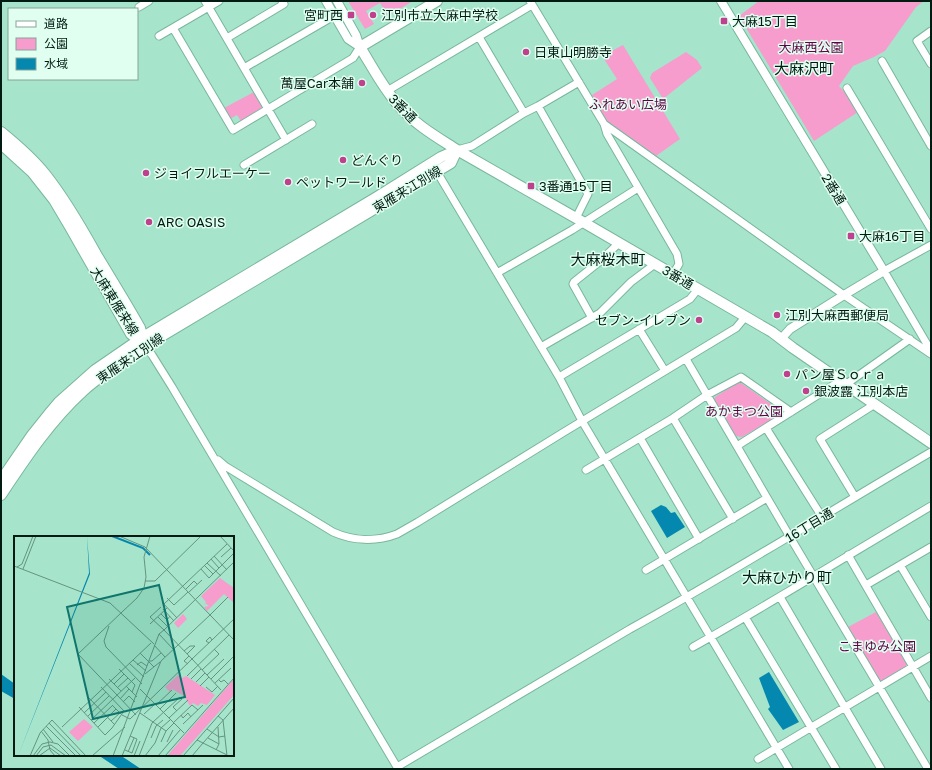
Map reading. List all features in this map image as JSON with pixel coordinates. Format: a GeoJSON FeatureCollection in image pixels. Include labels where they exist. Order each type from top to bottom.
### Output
{"type":"FeatureCollection","features":[{"type":"Feature","properties":{"kind":"main road"},"geometry":{"type":"LineString","coordinates":[[360,47],[436,1]]}},
{"type":"Feature","properties":{"kind":"main road","name":"3番通"},"geometry":{"type":"LineString","coordinates":[[360,47],[387,91],[415,122],[457,150],[772,332],[931,443]]}},
{"type":"Feature","properties":{"kind":"main road","name":"大麻東雁来線"},"geometry":{"type":"LineString","coordinates":[[1,132],[18,145],[38,166],[60,195],[78,222],[140,328],[142,341]]}},
{"type":"Feature","properties":{"kind":"main road","name":"大麻東雁来線"},"geometry":{"type":"LineString","coordinates":[[1,144],[32,172],[54,200],[131,334],[142,341]]}},
{"type":"Feature","properties":{"kind":"main road","name":"東雁来江別線"},"geometry":{"type":"LineString","coordinates":[[1,495],[54,421],[83,391],[124,359],[142,341],[437,172],[451,163],[457,150]]}},
{"type":"Feature","properties":{"kind":"main road","name":"東雁来江別線"},"geometry":{"type":"LineString","coordinates":[[1,480],[32,434],[59,402],[95,370],[441,157],[457,150]]}},
{"type":"Feature","properties":{"kind":"street"},"geometry":{"type":"LineString","coordinates":[[139,7],[149,1]]}},
{"type":"Feature","properties":{"kind":"street"},"geometry":{"type":"LineString","coordinates":[[159,36],[207,4],[218,1]]}},
{"type":"Feature","properties":{"kind":"street"},"geometry":{"type":"LineString","coordinates":[[226,38],[284,4],[282,1]]}},
{"type":"Feature","properties":{"kind":"street","name":"3番通"},"geometry":{"type":"LineString","coordinates":[[326,1],[348,39],[360,47]]}},
{"type":"Feature","properties":{"kind":"street","name":"3番通"},"geometry":{"type":"LineString","coordinates":[[337,1],[356,35],[360,47]]}},
{"type":"Feature","properties":{"kind":"street","name":"2番通"},"geometry":{"type":"LineString","coordinates":[[721,1],[884,271]]}},
{"type":"Feature","properties":{"kind":"street"},"geometry":{"type":"LineString","coordinates":[[387,91],[479,37],[531,3],[604,124],[607,134],[677,254],[679,264],[674,274]]}},
{"type":"Feature","properties":{"kind":"street"},"geometry":{"type":"LineString","coordinates":[[207,4],[286,140]]}},
{"type":"Feature","properties":{"kind":"street"},"geometry":{"type":"LineString","coordinates":[[244,68],[342,11]]}},
{"type":"Feature","properties":{"kind":"street"},"geometry":{"type":"LineString","coordinates":[[173,28],[233,130],[353,58],[360,47]]}},
{"type":"Feature","properties":{"kind":"street"},"geometry":{"type":"LineString","coordinates":[[931,31],[917,41],[931,64]]}},
{"type":"Feature","properties":{"kind":"street"},"geometry":{"type":"LineString","coordinates":[[479,37],[524,113]]}},
{"type":"Feature","properties":{"kind":"street"},"geometry":{"type":"LineString","coordinates":[[882,61],[931,146]]}},
{"type":"Feature","properties":{"kind":"street"},"geometry":{"type":"LineString","coordinates":[[457,150],[472,146],[524,113],[579,82]]}},
{"type":"Feature","properties":{"kind":"street"},"geometry":{"type":"LineString","coordinates":[[847,88],[931,229]]}},
{"type":"Feature","properties":{"kind":"street"},"geometry":{"type":"LineString","coordinates":[[497,273],[572,230],[579,220],[588,194],[538,106]]}},
{"type":"Feature","properties":{"kind":"street"},"geometry":{"type":"LineString","coordinates":[[244,166],[312,124]]}},
{"type":"Feature","properties":{"kind":"street"},"geometry":{"type":"LineString","coordinates":[[604,124],[844,295],[910,340],[931,352]]}},
{"type":"Feature","properties":{"kind":"street"},"geometry":{"type":"LineString","coordinates":[[437,172],[559,377],[582,421],[789,769]]}},
{"type":"Feature","properties":{"kind":"street"},"geometry":{"type":"LineString","coordinates":[[579,220],[638,188]]}},
{"type":"Feature","properties":{"kind":"street"},"geometry":{"type":"LineString","coordinates":[[592,318],[573,284],[599,262],[618,243]]}},
{"type":"Feature","properties":{"kind":"street"},"geometry":{"type":"LineString","coordinates":[[781,339],[790,329],[884,271],[929,246],[931,254]]}},
{"type":"Feature","properties":{"kind":"street"},"geometry":{"type":"LineString","coordinates":[[541,347],[600,313],[631,282],[655,264]]}},
{"type":"Feature","properties":{"kind":"street"},"geometry":{"type":"LineString","coordinates":[[884,271],[931,352]]}},
{"type":"Feature","properties":{"kind":"street"},"geometry":{"type":"LineString","coordinates":[[559,377],[690,298],[698,289]]}},
{"type":"Feature","properties":{"kind":"street"},"geometry":{"type":"LineString","coordinates":[[142,341],[168,380],[209,450],[218,460],[225,466],[333,532],[349,538],[370,539],[388,537],[408,528],[736,328],[746,316]]}},
{"type":"Feature","properties":{"kind":"street"},"geometry":{"type":"LineString","coordinates":[[639,329],[665,371]]}},
{"type":"Feature","properties":{"kind":"street"},"geometry":{"type":"LineString","coordinates":[[737,446],[843,383],[910,340]]}},
{"type":"Feature","properties":{"kind":"street"},"geometry":{"type":"LineString","coordinates":[[686,358],[767,498],[928,769]]}},
{"type":"Feature","properties":{"kind":"street"},"geometry":{"type":"LineString","coordinates":[[586,470],[673,418],[707,395],[741,377],[792,412]]}},
{"type":"Feature","properties":{"kind":"street"},"geometry":{"type":"LineString","coordinates":[[855,497],[820,439],[875,404]]}},
{"type":"Feature","properties":{"kind":"street"},"geometry":{"type":"LineString","coordinates":[[673,418],[733,519]]}},
{"type":"Feature","properties":{"kind":"street"},"geometry":{"type":"LineString","coordinates":[[766,428],[822,517]]}},
{"type":"Feature","properties":{"kind":"street"},"geometry":{"type":"LineString","coordinates":[[640,438],[699,539]]}},
{"type":"Feature","properties":{"kind":"street","name":"16丁目通"},"geometry":{"type":"LineString","coordinates":[[209,450],[397,767],[630,629],[790,537],[931,452]]}},
{"type":"Feature","properties":{"kind":"street"},"geometry":{"type":"LineString","coordinates":[[646,570],[767,498]]}},
{"type":"Feature","properties":{"kind":"street"},"geometry":{"type":"LineString","coordinates":[[693,647],[814,577],[931,506]]}},
{"type":"Feature","properties":{"kind":"street"},"geometry":{"type":"LineString","coordinates":[[866,586],[931,547]]}},
{"type":"Feature","properties":{"kind":"street"},"geometry":{"type":"LineString","coordinates":[[848,555],[931,698]]}},
{"type":"Feature","properties":{"kind":"street"},"geometry":{"type":"LineString","coordinates":[[900,565],[931,617]]}},
{"type":"Feature","properties":{"kind":"street"},"geometry":{"type":"LineString","coordinates":[[780,597],[846,707],[881,769]]}},
{"type":"Feature","properties":{"kind":"street"},"geometry":{"type":"LineString","coordinates":[[745,617],[836,769]]}},
{"type":"Feature","properties":{"kind":"street"},"geometry":{"type":"LineString","coordinates":[[758,759],[931,656]]}},
{"type":"Feature","properties":{"kind":"green space"},"geometry":{"type":"Polygon","coordinates":[[[348,1],[413,1],[388,16],[380,3],[366,11],[374,24],[365,29],[348,1]]]}},
{"type":"Feature","properties":{"kind":"green space","name":"大麻西公園"},"geometry":{"type":"Polygon","coordinates":[[[759,1],[924,1],[916,7],[885,51],[853,66],[839,86],[858,112],[814,141],[739,16],[759,1]]]}},
{"type":"Feature","properties":{"kind":"green space","name":"ふれあい広場"},"geometry":{"type":"Polygon","coordinates":[[[623,45],[680,139],[656,156],[607,123],[592,95],[617,79],[602,56],[623,45]]]}},
{"type":"Feature","properties":{"kind":"green space"},"geometry":{"type":"Polygon","coordinates":[[[686,52],[697,60],[702,68],[663,99],[650,78],[652,73],[686,52]]]}},
{"type":"Feature","properties":{"kind":"green space"},"geometry":{"type":"Polygon","coordinates":[[[254,92],[264,108],[241,121],[237,115],[230,119],[224,108],[254,92]]]}},
{"type":"Feature","properties":{"kind":"green space","name":"あかまつ公園"},"geometry":{"type":"Polygon","coordinates":[[[737,383],[741,383],[781,411],[780,415],[742,437],[735,436],[713,402],[715,397],[737,383]]]}},
{"type":"Feature","properties":{"kind":"green space","name":"こまゆみ公園"},"geometry":{"type":"Polygon","coordinates":[[[876,612],[907,664],[905,669],[881,682],[848,627],[876,612]]]}},
{"type":"Feature","properties":{"kind":"water"},"geometry":{"type":"Polygon","coordinates":[[[661,505],[666,507],[671,513],[675,512],[685,527],[667,538],[651,511],[661,505]]]}},
{"type":"Feature","properties":{"kind":"water"},"geometry":{"type":"Polygon","coordinates":[[[769,672],[799,722],[783,730],[768,709],[770,707],[759,678],[769,672]]]}},
{"type":"Feature","properties":{"kind":"water"},"geometry":{"type":"Polygon","coordinates":[[[1,674],[14,683],[14,698],[1,691],[1,674]]]}},
{"type":"Feature","properties":{"kind":"water"},"geometry":{"type":"Polygon","coordinates":[[[100,756],[122,756],[141,769],[119,769],[100,756]]]}},
{"type":"Feature","properties":{"kind":"place","name":"宮町西"},"geometry":{"type":"Point","coordinates":[351,15]}},
{"type":"Feature","properties":{"kind":"place","name":"江別市立大麻中学校"},"geometry":{"type":"Point","coordinates":[373,15]}},
{"type":"Feature","properties":{"kind":"place","name":"大麻15丁目"},"geometry":{"type":"Point","coordinates":[724,21]}},
{"type":"Feature","properties":{"kind":"place","name":"日東山明勝寺"},"geometry":{"type":"Point","coordinates":[526,52]}},
{"type":"Feature","properties":{"kind":"place","name":"萬屋Car本舗"},"geometry":{"type":"Point","coordinates":[362,83]}},
{"type":"Feature","properties":{"kind":"place","name":"どんぐり"},"geometry":{"type":"Point","coordinates":[343,160]}},
{"type":"Feature","properties":{"kind":"place","name":"ジョイフルエーケー"},"geometry":{"type":"Point","coordinates":[146,173]}},
{"type":"Feature","properties":{"kind":"place","name":"ペットワールド"},"geometry":{"type":"Point","coordinates":[288,182]}},
{"type":"Feature","properties":{"kind":"place","name":"3番通15丁目"},"geometry":{"type":"Point","coordinates":[531,186]}},
{"type":"Feature","properties":{"kind":"place","name":"ARC OASIS"},"geometry":{"type":"Point","coordinates":[149,222]}},
{"type":"Feature","properties":{"kind":"place","name":"大麻16丁目"},"geometry":{"type":"Point","coordinates":[851,236]}},
{"type":"Feature","properties":{"kind":"place","name":"江別大麻西郵便局"},"geometry":{"type":"Point","coordinates":[777,315]}},
{"type":"Feature","properties":{"kind":"place","name":"セブン-イレブン"},"geometry":{"type":"Point","coordinates":[699,320]}},
{"type":"Feature","properties":{"kind":"place","name":"パン屋Ｓｏｒａ"},"geometry":{"type":"Point","coordinates":[787,374]}},
{"type":"Feature","properties":{"kind":"place","name":"銀波露 江別本店"},"geometry":{"type":"Point","coordinates":[806,391]}},
{"type":"Feature","properties":{"kind":"district","name":"大麻沢町"},"geometry":{"type":"Point","coordinates":[804,68]}},
{"type":"Feature","properties":{"kind":"district","name":"大麻桜木町"},"geometry":{"type":"Point","coordinates":[608,259]}},
{"type":"Feature","properties":{"kind":"district","name":"大麻ひかり町"},"geometry":{"type":"Point","coordinates":[787,577]}}]}
